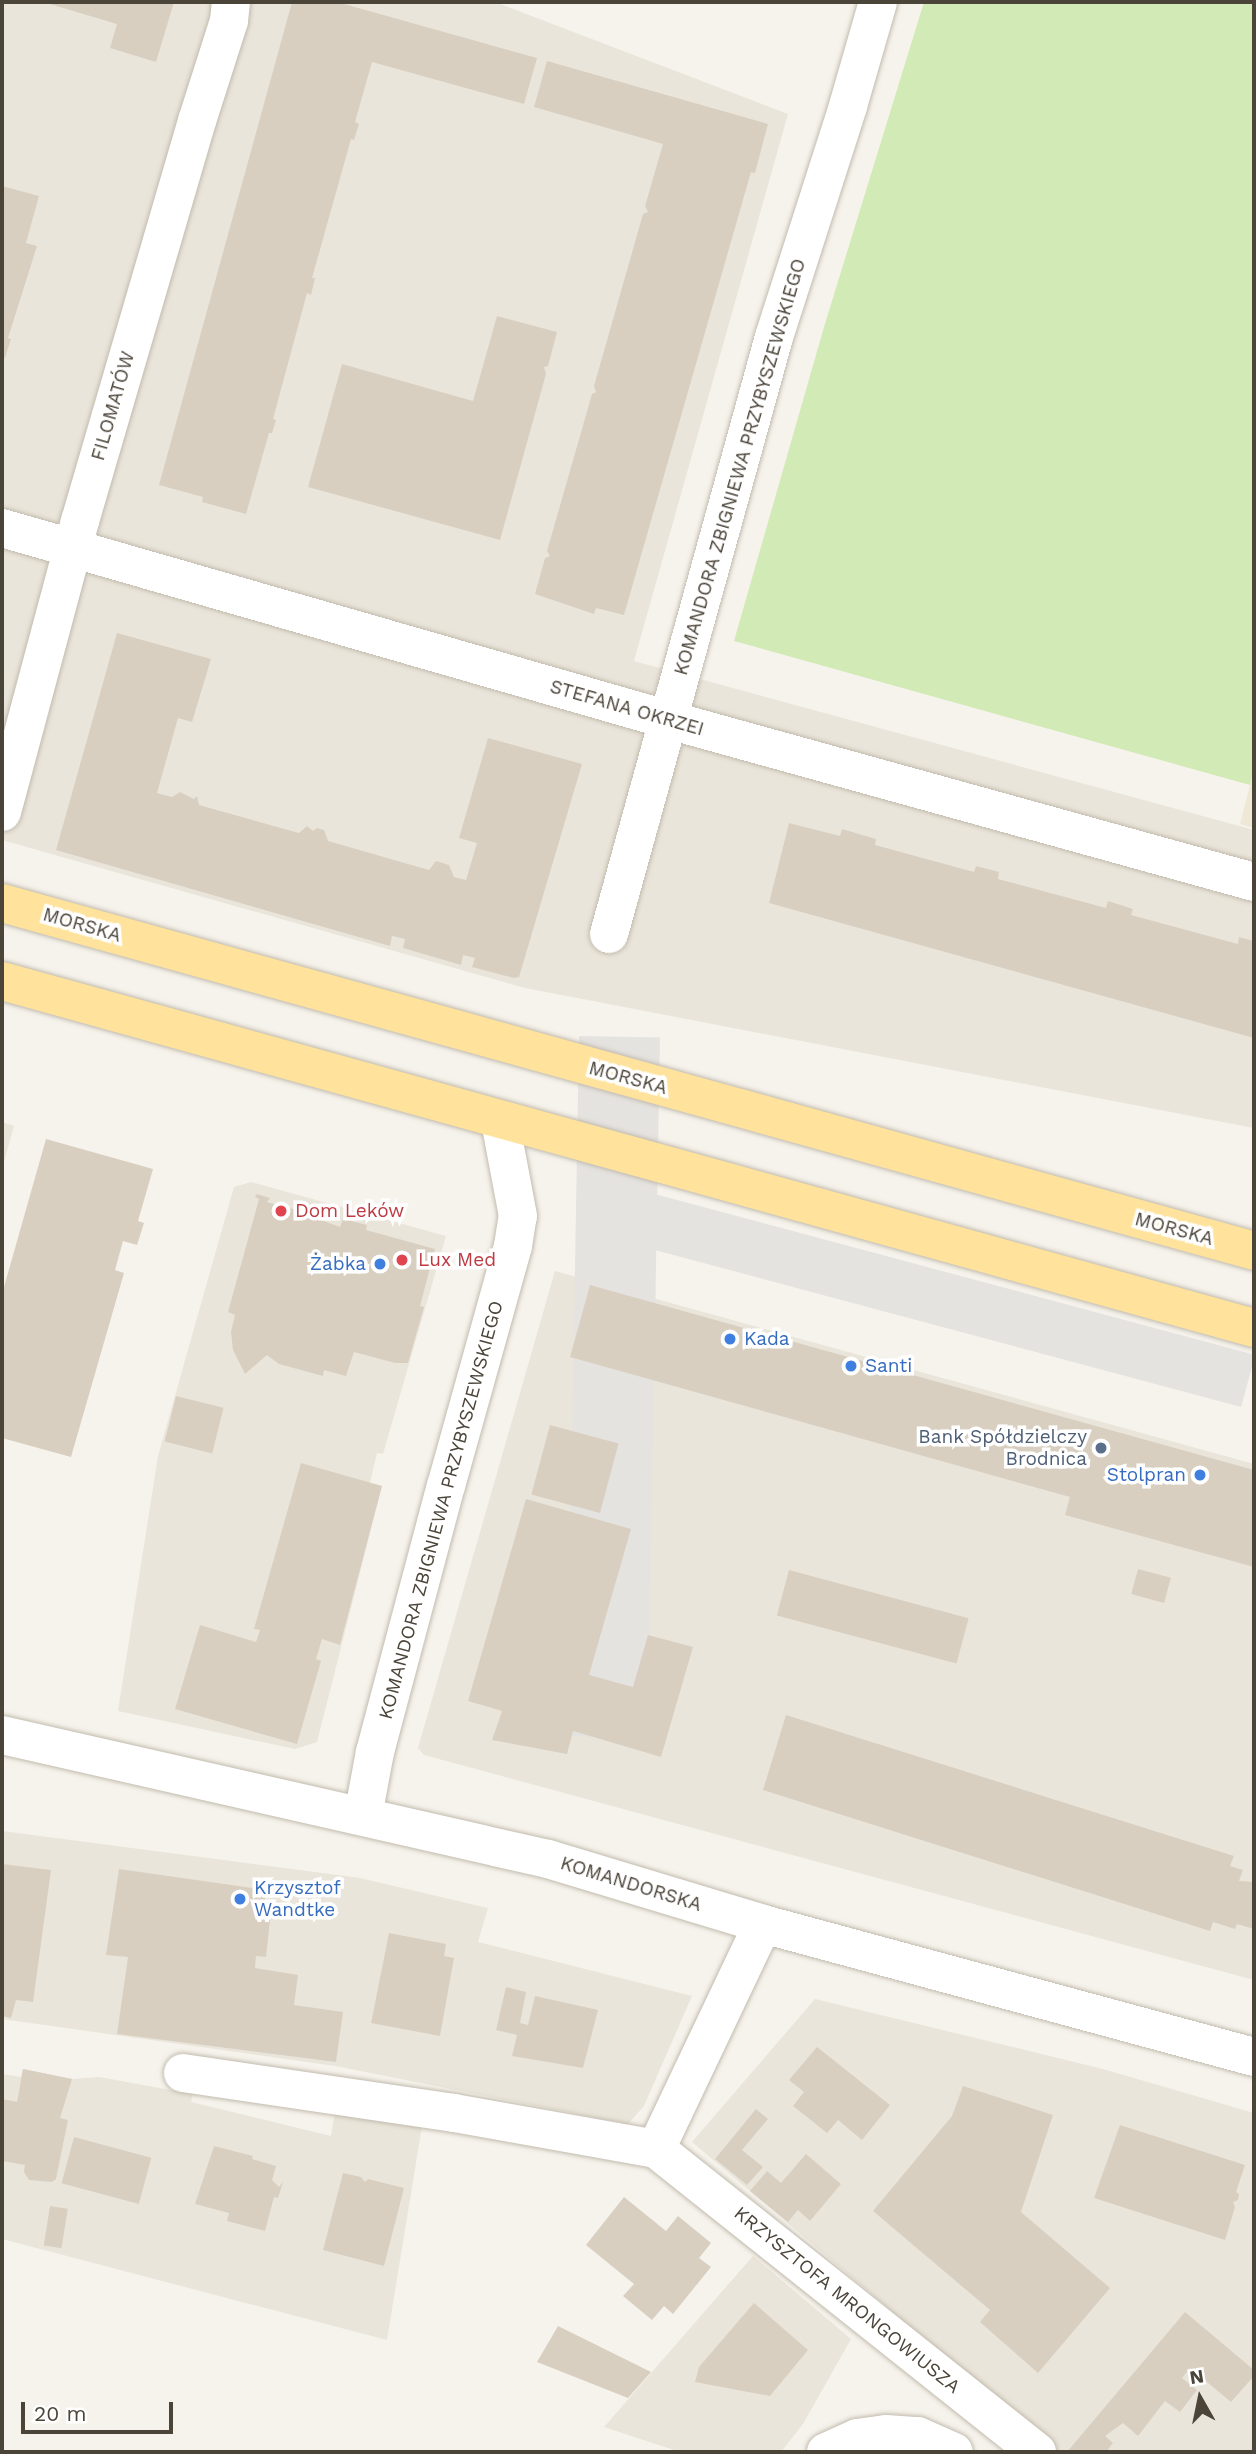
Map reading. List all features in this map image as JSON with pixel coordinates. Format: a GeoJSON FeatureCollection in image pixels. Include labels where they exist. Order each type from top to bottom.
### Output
{"type":"FeatureCollection","features":[{"type":"Feature","properties":{"kind":"main road","name":"MORSKA"},"geometry":{"type":"LineString","coordinates":[[2,903],[1254,1251]]}},
{"type":"Feature","properties":{"kind":"main road"},"geometry":{"type":"LineString","coordinates":[[2,981],[1254,1328]]}},
{"type":"Feature","properties":{"kind":"street","name":"FILOMATÓW"},"geometry":{"type":"LineString","coordinates":[[2,812],[73,548],[193,134],[229,21],[231,2]]}},
{"type":"Feature","properties":{"kind":"street","name":"KOMANDORA ZBIGNIEWA PRZYBYSZEWSKIEGO"},"geometry":{"type":"LineString","coordinates":[[609,934],[774,338],[878,2]]}},
{"type":"Feature","properties":{"kind":"street","name":"STEFANA OKRZEI"},"geometry":{"type":"LineString","coordinates":[[2,528],[669,720],[1254,883]]}},
{"type":"Feature","properties":{"kind":"street","name":"KOMANDORA ZBIGNIEWA PRZYBYSZEWSKIEGO"},"geometry":{"type":"LineString","coordinates":[[363,1816],[396,1672],[513,1246],[518,1216],[500,1121]]}},
{"type":"Feature","properties":{"kind":"street","name":"KOMANDORSKA"},"geometry":{"type":"LineString","coordinates":[[2,1735],[548,1859],[763,1924],[1254,2057]]}},
{"type":"Feature","properties":{"kind":"street"},"geometry":{"type":"LineString","coordinates":[[656,2149],[763,1924]]}},
{"type":"Feature","properties":{"kind":"street","name":"KRZYSZTOFA MRONGOWIUSZA"},"geometry":{"type":"LineString","coordinates":[[183,2073],[454,2113],[656,2149],[1037,2452]]}},
{"type":"Feature","properties":{"kind":"street"},"geometry":{"type":"LineString","coordinates":[[826,2452],[857,2438],[886,2434],[918,2436],[954,2452]]}},
{"type":"Feature","properties":{"kind":"shaded area"},"geometry":{"type":"Polygon","coordinates":[[[2,2],[495,2],[788,114],[634,661],[1254,830],[1254,1128],[525,988],[2,840],[2,2]]]}},
{"type":"Feature","properties":{"kind":"shaded area"},"geometry":{"type":"Polygon","coordinates":[[[1254,769],[1254,828],[1240,824],[1254,769]]]}},
{"type":"Feature","properties":{"kind":"shaded area"},"geometry":{"type":"Polygon","coordinates":[[[579,1036],[660,1037],[648,1737],[567,1736],[579,1036]]]}},
{"type":"Feature","properties":{"kind":"shaded area"},"geometry":{"type":"Polygon","coordinates":[[[2,1122],[14,1126],[2,1169],[2,1122]]]}},
{"type":"Feature","properties":{"kind":"shaded area"},"geometry":{"type":"Polygon","coordinates":[[[251,1182],[446,1236],[383,1454],[377,1453],[370,1483],[382,1486],[317,1742],[295,1749],[118,1711],[158,1456],[234,1187],[251,1182]]]}},
{"type":"Feature","properties":{"kind":"shaded area"},"geometry":{"type":"Polygon","coordinates":[[[636,1189],[1254,1355],[1241,1407],[622,1241],[636,1189]]]}},
{"type":"Feature","properties":{"kind":"shaded area"},"geometry":{"type":"Polygon","coordinates":[[[555,1271],[1254,1464],[1254,1980],[424,1755],[418,1748],[555,1271]]]}},
{"type":"Feature","properties":{"kind":"shaded area"},"geometry":{"type":"Polygon","coordinates":[[[2,1831],[360,1878],[488,1908],[478,1942],[692,1996],[644,2106],[628,2124],[335,2066],[2,2019],[2,1831]]]}},
{"type":"Feature","properties":{"kind":"shaded area"},"geometry":{"type":"Polygon","coordinates":[[[815,1999],[1103,2069],[1254,2113],[1254,2452],[1058,2452],[692,2142],[815,1999]]]}},
{"type":"Feature","properties":{"kind":"shaded area"},"geometry":{"type":"Polygon","coordinates":[[[23,2069],[72,2079],[99,2077],[193,2094],[191,2102],[331,2136],[335,2111],[422,2126],[387,2340],[2,2239],[2,2074],[21,2077],[23,2069]]]}},
{"type":"Feature","properties":{"kind":"shaded area"},"geometry":{"type":"Polygon","coordinates":[[[753,2256],[851,2339],[803,2424],[781,2452],[680,2452],[604,2427],[753,2256]]]}},
{"type":"Feature","properties":{"kind":"green space"},"geometry":{"type":"Polygon","coordinates":[[[924,2],[1254,2],[1254,769],[1250,785],[734,641],[824,327],[924,2]]]}},
{"type":"Feature","properties":{"kind":"building"},"geometry":{"type":"Polygon","coordinates":[[[43,2],[174,2],[156,62],[110,48],[117,24],[43,2]]]}},
{"type":"Feature","properties":{"kind":"building"},"geometry":{"type":"Polygon","coordinates":[[[292,2],[337,2],[537,58],[524,104],[372,62],[355,122],[359,124],[354,140],[351,139],[312,278],[315,278],[311,295],[307,293],[273,419],[276,420],[272,433],[269,433],[246,514],[202,502],[203,497],[159,485],[292,2]]]}},
{"type":"Feature","properties":{"kind":"building"},"geometry":{"type":"Polygon","coordinates":[[[547,61],[768,124],[755,173],[751,172],[624,615],[596,608],[594,614],[535,594],[545,558],[550,556],[547,551],[592,394],[596,392],[594,386],[643,214],[648,212],[645,206],[663,144],[534,107],[547,61]]]}},
{"type":"Feature","properties":{"kind":"building"},"geometry":{"type":"Polygon","coordinates":[[[2,186],[39,196],[26,243],[37,246],[8,338],[11,339],[5,358],[2,357],[2,186]]]}},
{"type":"Feature","properties":{"kind":"building"},"geometry":{"type":"Polygon","coordinates":[[[497,316],[557,332],[548,366],[544,367],[546,374],[500,540],[308,487],[342,364],[473,401],[497,316]]]}},
{"type":"Feature","properties":{"kind":"building"},"geometry":{"type":"Polygon","coordinates":[[[117,633],[211,659],[192,722],[178,718],[157,793],[172,797],[180,792],[194,799],[197,796],[199,805],[299,833],[307,826],[313,831],[317,828],[324,830],[328,841],[429,870],[436,861],[449,865],[454,877],[466,880],[477,843],[459,838],[488,738],[582,764],[519,977],[472,967],[475,958],[463,955],[461,965],[403,948],[405,939],[392,936],[390,946],[56,850],[117,633]]]}},
{"type":"Feature","properties":{"kind":"building"},"geometry":{"type":"Polygon","coordinates":[[[789,823],[840,836],[842,829],[876,839],[875,845],[974,872],[976,866],[999,872],[998,879],[1106,908],[1108,901],[1133,909],[1131,915],[1238,944],[1239,937],[1254,941],[1254,1038],[769,903],[789,823]]]}},
{"type":"Feature","properties":{"kind":"building"},"geometry":{"type":"Polygon","coordinates":[[[46,1139],[153,1169],[138,1221],[144,1223],[137,1245],[123,1241],[115,1270],[124,1273],[71,1457],[2,1438],[2,1294],[46,1139]]]}},
{"type":"Feature","properties":{"kind":"building"},"geometry":{"type":"Polygon","coordinates":[[[257,1194],[270,1198],[267,1202],[322,1217],[321,1220],[340,1227],[343,1219],[367,1225],[366,1230],[435,1249],[420,1306],[424,1307],[408,1363],[395,1363],[354,1352],[346,1376],[324,1370],[323,1376],[279,1364],[267,1355],[245,1374],[233,1350],[231,1332],[235,1315],[228,1312],[259,1199],[255,1197],[257,1194]]]}},
{"type":"Feature","properties":{"kind":"building"},"geometry":{"type":"Polygon","coordinates":[[[590,1285],[1254,1470],[1254,1567],[1065,1515],[1070,1497],[570,1357],[590,1285]]]}},
{"type":"Feature","properties":{"kind":"building"},"geometry":{"type":"Polygon","coordinates":[[[176,1396],[224,1408],[212,1453],[165,1442],[176,1396]]]}},
{"type":"Feature","properties":{"kind":"building"},"geometry":{"type":"Polygon","coordinates":[[[550,1425],[619,1443],[600,1513],[531,1495],[550,1425]]]}},
{"type":"Feature","properties":{"kind":"building"},"geometry":{"type":"Polygon","coordinates":[[[301,1463],[382,1486],[340,1645],[322,1639],[316,1659],[321,1661],[297,1744],[175,1709],[200,1625],[256,1642],[260,1630],[254,1629],[301,1463]]]}},
{"type":"Feature","properties":{"kind":"building"},"geometry":{"type":"Polygon","coordinates":[[[526,1499],[631,1529],[589,1675],[633,1687],[648,1635],[693,1647],[661,1757],[573,1731],[567,1754],[492,1740],[502,1711],[468,1701],[526,1499]]]}},
{"type":"Feature","properties":{"kind":"building"},"geometry":{"type":"Polygon","coordinates":[[[1138,1569],[1171,1578],[1164,1603],[1131,1594],[1138,1569]]]}},
{"type":"Feature","properties":{"kind":"building"},"geometry":{"type":"Polygon","coordinates":[[[789,1570],[969,1618],[956,1664],[777,1615],[789,1570]]]}},
{"type":"Feature","properties":{"kind":"building"},"geometry":{"type":"Polygon","coordinates":[[[786,1715],[1234,1856],[1230,1866],[1243,1870],[1239,1881],[1254,1882],[1254,1929],[1237,1924],[1235,1929],[1213,1922],[1210,1931],[763,1790],[786,1715]]]}},
{"type":"Feature","properties":{"kind":"building"},"geometry":{"type":"Polygon","coordinates":[[[2,1864],[51,1870],[33,2002],[16,2000],[11,2018],[2,2016],[2,1864]]]}},
{"type":"Feature","properties":{"kind":"building"},"geometry":{"type":"Polygon","coordinates":[[[119,1869],[266,1890],[265,1901],[272,1902],[266,1957],[256,1956],[255,1968],[298,1975],[294,2005],[343,2012],[336,2062],[117,2034],[128,1957],[106,1955],[119,1869]]]}},
{"type":"Feature","properties":{"kind":"building"},"geometry":{"type":"Polygon","coordinates":[[[389,1933],[446,1944],[444,1956],[454,1958],[440,2036],[371,2023],[389,1933]]]}},
{"type":"Feature","properties":{"kind":"building"},"geometry":{"type":"Polygon","coordinates":[[[506,1987],[526,1992],[520,2023],[528,2025],[535,1996],[598,2010],[583,2068],[512,2056],[517,2035],[496,2030],[506,1987]]]}},
{"type":"Feature","properties":{"kind":"building"},"geometry":{"type":"Polygon","coordinates":[[[817,2047],[890,2105],[862,2140],[838,2120],[827,2133],[793,2106],[804,2092],[789,2080],[817,2047]]]}},
{"type":"Feature","properties":{"kind":"building"},"geometry":{"type":"Polygon","coordinates":[[[23,2069],[72,2079],[60,2118],[68,2120],[56,2179],[52,2182],[29,2180],[24,2172],[25,2165],[2,2161],[2,2099],[17,2102],[23,2069]]]}},
{"type":"Feature","properties":{"kind":"building"},"geometry":{"type":"Polygon","coordinates":[[[963,2086],[1053,2115],[1021,2212],[1110,2288],[1038,2373],[980,2322],[990,2310],[873,2211],[952,2116],[963,2086]]]}},
{"type":"Feature","properties":{"kind":"building"},"geometry":{"type":"Polygon","coordinates":[[[756,2109],[768,2119],[742,2150],[763,2167],[747,2185],[715,2159],[756,2109]]]}},
{"type":"Feature","properties":{"kind":"building"},"geometry":{"type":"Polygon","coordinates":[[[1120,2125],[1245,2165],[1236,2192],[1239,2194],[1238,2200],[1233,2202],[1235,2207],[1225,2240],[1094,2198],[1120,2125]]]}},
{"type":"Feature","properties":{"kind":"building"},"geometry":{"type":"Polygon","coordinates":[[[74,2137],[151,2158],[139,2204],[62,2183],[74,2137]]]}},
{"type":"Feature","properties":{"kind":"building"},"geometry":{"type":"Polygon","coordinates":[[[214,2146],[253,2156],[252,2159],[276,2166],[272,2180],[279,2187],[283,2182],[278,2198],[274,2197],[265,2231],[227,2221],[229,2213],[195,2204],[214,2146]]]}},
{"type":"Feature","properties":{"kind":"building"},"geometry":{"type":"Polygon","coordinates":[[[806,2154],[841,2184],[810,2221],[798,2210],[788,2222],[750,2191],[767,2171],[781,2183],[806,2154]]]}},
{"type":"Feature","properties":{"kind":"building"},"geometry":{"type":"Polygon","coordinates":[[[343,2173],[361,2177],[365,2182],[368,2179],[404,2188],[384,2266],[323,2250],[343,2173]]]}},
{"type":"Feature","properties":{"kind":"building"},"geometry":{"type":"Polygon","coordinates":[[[624,2197],[666,2231],[678,2216],[711,2243],[699,2258],[711,2267],[673,2314],[664,2306],[652,2320],[623,2296],[634,2284],[586,2245],[624,2197]]]}},
{"type":"Feature","properties":{"kind":"building"},"geometry":{"type":"Polygon","coordinates":[[[50,2206],[68,2209],[62,2248],[44,2246],[50,2206]]]}},
{"type":"Feature","properties":{"kind":"building"},"geometry":{"type":"Polygon","coordinates":[[[754,2303],[808,2350],[770,2396],[695,2382],[699,2367],[754,2303]]]}},
{"type":"Feature","properties":{"kind":"building"},"geometry":{"type":"Polygon","coordinates":[[[1185,2312],[1254,2370],[1254,2376],[1231,2402],[1190,2368],[1182,2378],[1197,2390],[1180,2412],[1165,2401],[1138,2436],[1123,2423],[1105,2436],[1113,2443],[1106,2452],[1067,2452],[1185,2312]]]}},
{"type":"Feature","properties":{"kind":"building"},"geometry":{"type":"Polygon","coordinates":[[[558,2326],[651,2372],[628,2398],[537,2362],[558,2326]]]}},
{"type":"Feature","properties":{"kind":"place","name":"Dom Leków"},"geometry":{"type":"Point","coordinates":[281,1211]}},
{"type":"Feature","properties":{"kind":"place","name":"Lux Med"},"geometry":{"type":"Point","coordinates":[402,1260]}},
{"type":"Feature","properties":{"kind":"place","name":"Żabka"},"geometry":{"type":"Point","coordinates":[380,1264]}},
{"type":"Feature","properties":{"kind":"place","name":"Kada"},"geometry":{"type":"Point","coordinates":[730,1339]}},
{"type":"Feature","properties":{"kind":"place","name":"Santi"},"geometry":{"type":"Point","coordinates":[851,1366]}},
{"type":"Feature","properties":{"kind":"place","name":"Bank Spółdzielczy Brodnica"},"geometry":{"type":"Point","coordinates":[1101,1448]}},
{"type":"Feature","properties":{"kind":"place","name":"Stolpran"},"geometry":{"type":"Point","coordinates":[1200,1475]}},
{"type":"Feature","properties":{"kind":"place","name":"Krzysztof Wandtke"},"geometry":{"type":"Point","coordinates":[240,1899]}}]}
